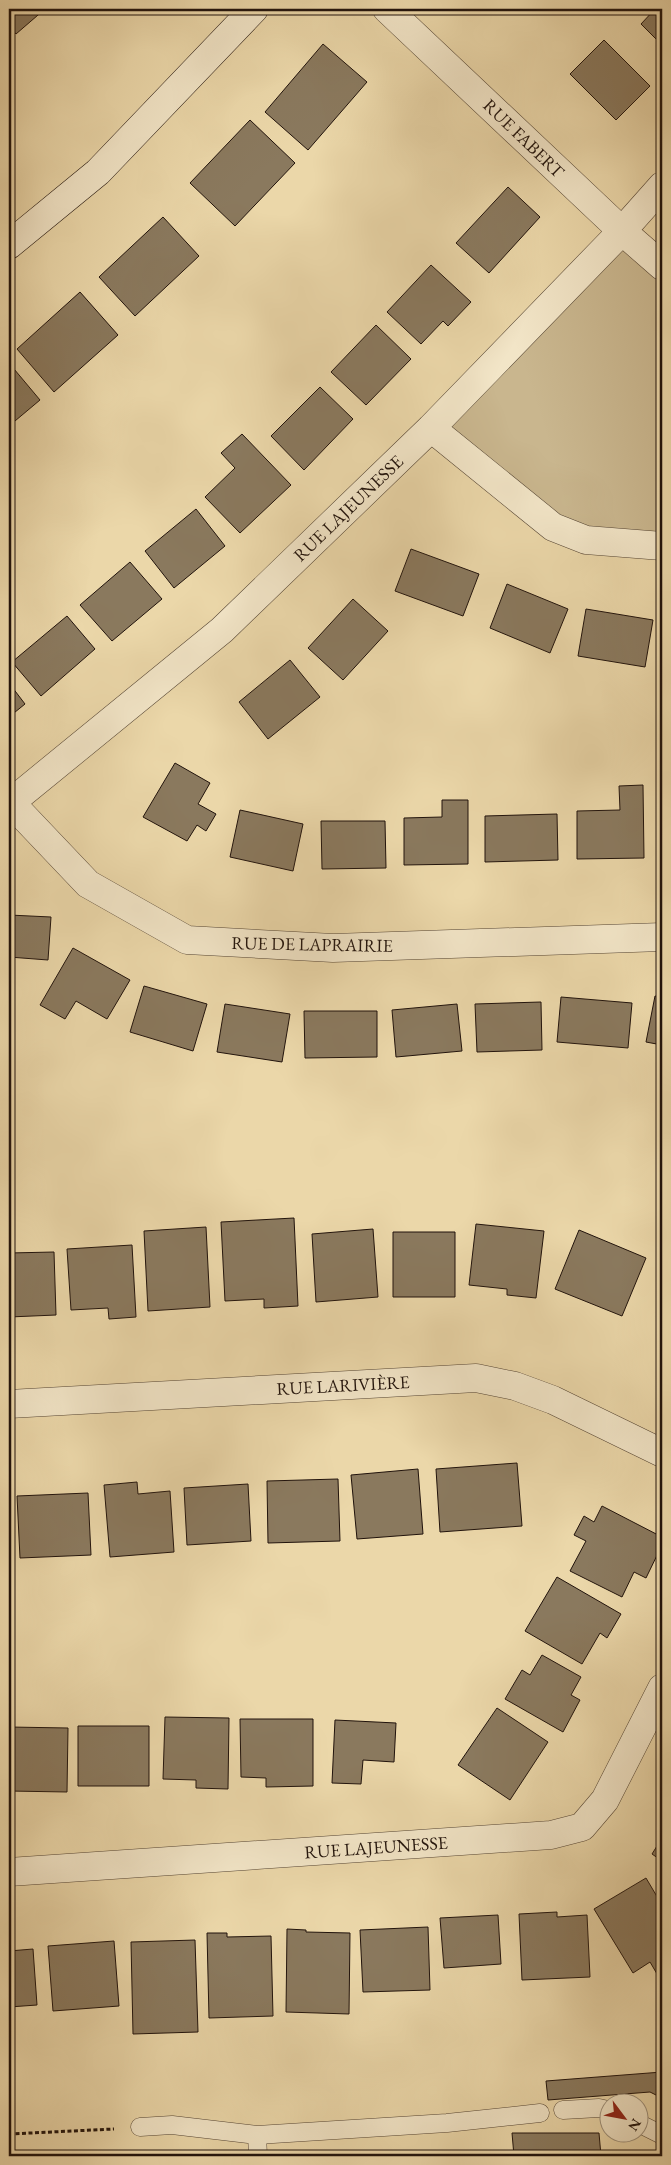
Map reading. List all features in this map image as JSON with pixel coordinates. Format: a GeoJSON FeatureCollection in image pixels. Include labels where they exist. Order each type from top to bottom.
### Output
{"type":"FeatureCollection","features":[{"type":"Feature","properties":{"kind":"street"},"geometry":{"type":"LineString","coordinates":[[9,245],[98,172],[254,9]]}},
{"type":"Feature","properties":{"kind":"street","name":"RUE FABERT"},"geometry":{"type":"LineString","coordinates":[[388,9],[622,231],[662,266]]}},
{"type":"Feature","properties":{"kind":"street","name":"RUE LAJEUNESSE"},"geometry":{"type":"LineString","coordinates":[[10,804],[222,630],[431,428],[622,231],[662,186]]}},
{"type":"Feature","properties":{"kind":"street"},"geometry":{"type":"LineString","coordinates":[[431,428],[553,527],[586,540],[662,546]]}},
{"type":"Feature","properties":{"kind":"street","name":"RUE DE LAPRAIRIE"},"geometry":{"type":"LineString","coordinates":[[10,804],[88,884],[186,940],[333,948],[662,937]]}},
{"type":"Feature","properties":{"kind":"street","name":"RUE LARIVIÈRE"},"geometry":{"type":"LineString","coordinates":[[9,1404],[476,1378],[515,1386],[552,1400],[662,1453]]}},
{"type":"Feature","properties":{"kind":"street","name":"RUE LAJEUNESSE"},"geometry":{"type":"LineString","coordinates":[[9,1872],[551,1835],[582,1827],[605,1800],[662,1688]]}},
{"type":"Feature","properties":{"kind":"lane"},"geometry":{"type":"LineString","coordinates":[[563,2110],[598,2108]]}},
{"type":"Feature","properties":{"kind":"lane"},"geometry":{"type":"LineString","coordinates":[[140,2127],[172,2125],[257,2135],[447,2123],[540,2113]]}},
{"type":"Feature","properties":{"kind":"lane"},"geometry":{"type":"LineString","coordinates":[[648,2128],[662,2135]]}},
{"type":"Feature","properties":{"kind":"lane"},"geometry":{"type":"LineString","coordinates":[[257,2135],[258,2156]]}},
{"type":"Feature","properties":{"kind":"path"},"geometry":{"type":"LineString","coordinates":[[9,2134],[140,2127]]}},
{"type":"Feature","properties":{"kind":"shaded area"},"geometry":{"type":"Polygon","coordinates":[[[622,231],[662,266],[662,546],[586,540],[431,428],[622,231]]]}},
{"type":"Feature","properties":{"kind":"building"},"geometry":{"type":"Polygon","coordinates":[[[9,9],[45,9],[16,34],[9,26],[9,9]]]}},
{"type":"Feature","properties":{"kind":"building"},"geometry":{"type":"Polygon","coordinates":[[[655,9],[662,9],[662,45],[641,24],[655,9]]]}},
{"type":"Feature","properties":{"kind":"building"},"geometry":{"type":"Polygon","coordinates":[[[604,40],[650,86],[616,120],[570,74],[604,40]]]}},
{"type":"Feature","properties":{"kind":"building"},"geometry":{"type":"Polygon","coordinates":[[[323,44],[367,82],[308,150],[265,112],[323,44]]]}},
{"type":"Feature","properties":{"kind":"building"},"geometry":{"type":"Polygon","coordinates":[[[250,120],[295,163],[235,226],[190,183],[250,120]]]}},
{"type":"Feature","properties":{"kind":"building"},"geometry":{"type":"Polygon","coordinates":[[[508,187],[540,217],[489,273],[456,243],[508,187]]]}},
{"type":"Feature","properties":{"kind":"building"},"geometry":{"type":"Polygon","coordinates":[[[163,217],[199,256],[135,316],[99,277],[163,217]]]}},
{"type":"Feature","properties":{"kind":"building"},"geometry":{"type":"Polygon","coordinates":[[[431,265],[471,302],[448,326],[443,321],[421,344],[387,312],[431,265]]]}},
{"type":"Feature","properties":{"kind":"building"},"geometry":{"type":"Polygon","coordinates":[[[80,292],[118,335],[54,392],[17,349],[80,292]]]}},
{"type":"Feature","properties":{"kind":"building"},"geometry":{"type":"Polygon","coordinates":[[[376,325],[411,359],[366,405],[331,372],[376,325]]]}},
{"type":"Feature","properties":{"kind":"building"},"geometry":{"type":"Polygon","coordinates":[[[9,363],[40,400],[9,426],[9,363]]]}},
{"type":"Feature","properties":{"kind":"building"},"geometry":{"type":"Polygon","coordinates":[[[320,387],[353,419],[304,470],[271,436],[320,387]]]}},
{"type":"Feature","properties":{"kind":"building"},"geometry":{"type":"Polygon","coordinates":[[[242,434],[291,485],[240,533],[205,497],[235,468],[221,453],[242,434]]]}},
{"type":"Feature","properties":{"kind":"building"},"geometry":{"type":"Polygon","coordinates":[[[196,509],[225,546],[174,588],[145,551],[196,509]]]}},
{"type":"Feature","properties":{"kind":"building"},"geometry":{"type":"Polygon","coordinates":[[[411,549],[479,574],[463,616],[395,591],[411,549]]]}},
{"type":"Feature","properties":{"kind":"building"},"geometry":{"type":"Polygon","coordinates":[[[130,562],[162,599],[112,641],[80,605],[130,562]]]}},
{"type":"Feature","properties":{"kind":"building"},"geometry":{"type":"Polygon","coordinates":[[[507,584],[568,609],[550,653],[490,628],[507,584]]]}},
{"type":"Feature","properties":{"kind":"building"},"geometry":{"type":"Polygon","coordinates":[[[353,599],[388,631],[343,680],[308,648],[353,599]]]}},
{"type":"Feature","properties":{"kind":"building"},"geometry":{"type":"Polygon","coordinates":[[[586,609],[653,620],[645,667],[578,656],[586,609]]]}},
{"type":"Feature","properties":{"kind":"building"},"geometry":{"type":"Polygon","coordinates":[[[67,616],[95,649],[41,696],[12,662],[67,616]]]}},
{"type":"Feature","properties":{"kind":"building"},"geometry":{"type":"Polygon","coordinates":[[[290,660],[320,697],[268,739],[239,702],[290,660]]]}},
{"type":"Feature","properties":{"kind":"building"},"geometry":{"type":"Polygon","coordinates":[[[9,683],[25,704],[9,717],[9,683]]]}},
{"type":"Feature","properties":{"kind":"building"},"geometry":{"type":"Polygon","coordinates":[[[175,763],[210,783],[198,804],[216,814],[206,831],[197,825],[187,841],[143,817],[175,763]]]}},
{"type":"Feature","properties":{"kind":"building"},"geometry":{"type":"Polygon","coordinates":[[[643,785],[644,858],[577,859],[577,811],[620,810],[619,786],[643,785]]]}},
{"type":"Feature","properties":{"kind":"building"},"geometry":{"type":"Polygon","coordinates":[[[442,800],[468,800],[468,864],[404,865],[404,818],[442,817],[442,800]]]}},
{"type":"Feature","properties":{"kind":"building"},"geometry":{"type":"Polygon","coordinates":[[[240,810],[303,824],[293,871],[230,857],[240,810]]]}},
{"type":"Feature","properties":{"kind":"building"},"geometry":{"type":"Polygon","coordinates":[[[557,814],[558,860],[485,862],[485,816],[557,814]]]}},
{"type":"Feature","properties":{"kind":"building"},"geometry":{"type":"Polygon","coordinates":[[[321,821],[385,821],[386,868],[322,869],[321,821]]]}},
{"type":"Feature","properties":{"kind":"building"},"geometry":{"type":"Polygon","coordinates":[[[9,915],[51,917],[48,960],[9,957],[9,915]]]}},
{"type":"Feature","properties":{"kind":"building"},"geometry":{"type":"Polygon","coordinates":[[[73,948],[130,980],[107,1019],[76,1001],[65,1019],[40,1005],[73,948]]]}},
{"type":"Feature","properties":{"kind":"building"},"geometry":{"type":"Polygon","coordinates":[[[144,986],[207,1004],[193,1051],[130,1032],[144,986]]]}},
{"type":"Feature","properties":{"kind":"building"},"geometry":{"type":"Polygon","coordinates":[[[655,996],[662,997],[662,1045],[646,1042],[655,996]]]}},
{"type":"Feature","properties":{"kind":"building"},"geometry":{"type":"Polygon","coordinates":[[[561,997],[632,1003],[628,1048],[557,1042],[561,997]]]}},
{"type":"Feature","properties":{"kind":"building"},"geometry":{"type":"Polygon","coordinates":[[[541,1002],[542,1050],[477,1052],[475,1004],[541,1002]]]}},
{"type":"Feature","properties":{"kind":"building"},"geometry":{"type":"Polygon","coordinates":[[[225,1004],[290,1014],[282,1062],[217,1052],[225,1004]]]}},
{"type":"Feature","properties":{"kind":"building"},"geometry":{"type":"Polygon","coordinates":[[[457,1004],[462,1051],[396,1057],[392,1010],[457,1004]]]}},
{"type":"Feature","properties":{"kind":"building"},"geometry":{"type":"Polygon","coordinates":[[[304,1011],[377,1011],[377,1057],[305,1058],[304,1011]]]}},
{"type":"Feature","properties":{"kind":"building"},"geometry":{"type":"Polygon","coordinates":[[[294,1218],[298,1306],[264,1308],[264,1299],[225,1301],[221,1222],[294,1218]]]}},
{"type":"Feature","properties":{"kind":"building"},"geometry":{"type":"Polygon","coordinates":[[[476,1224],[544,1231],[536,1298],[507,1295],[507,1289],[469,1285],[476,1224]]]}},
{"type":"Feature","properties":{"kind":"building"},"geometry":{"type":"Polygon","coordinates":[[[206,1227],[210,1307],[148,1311],[144,1231],[206,1227]]]}},
{"type":"Feature","properties":{"kind":"building"},"geometry":{"type":"Polygon","coordinates":[[[373,1229],[378,1297],[316,1302],[312,1234],[373,1229]]]}},
{"type":"Feature","properties":{"kind":"building"},"geometry":{"type":"Polygon","coordinates":[[[579,1230],[646,1258],[622,1316],[555,1289],[579,1230]]]}},
{"type":"Feature","properties":{"kind":"building"},"geometry":{"type":"Polygon","coordinates":[[[393,1232],[455,1232],[455,1297],[393,1297],[393,1232]]]}},
{"type":"Feature","properties":{"kind":"building"},"geometry":{"type":"Polygon","coordinates":[[[132,1245],[136,1317],[109,1319],[108,1308],[71,1310],[67,1249],[132,1245]]]}},
{"type":"Feature","properties":{"kind":"building"},"geometry":{"type":"Polygon","coordinates":[[[54,1252],[56,1315],[9,1317],[9,1253],[54,1252]]]}},
{"type":"Feature","properties":{"kind":"building"},"geometry":{"type":"Polygon","coordinates":[[[517,1463],[522,1526],[440,1532],[436,1469],[517,1463]]]}},
{"type":"Feature","properties":{"kind":"building"},"geometry":{"type":"Polygon","coordinates":[[[418,1469],[423,1534],[357,1539],[351,1475],[418,1469]]]}},
{"type":"Feature","properties":{"kind":"building"},"geometry":{"type":"Polygon","coordinates":[[[338,1479],[340,1541],[268,1543],[267,1481],[338,1479]]]}},
{"type":"Feature","properties":{"kind":"building"},"geometry":{"type":"Polygon","coordinates":[[[137,1482],[138,1494],[170,1491],[174,1552],[110,1557],[104,1485],[137,1482]]]}},
{"type":"Feature","properties":{"kind":"building"},"geometry":{"type":"Polygon","coordinates":[[[248,1484],[251,1541],[187,1545],[184,1488],[248,1484]]]}},
{"type":"Feature","properties":{"kind":"building"},"geometry":{"type":"Polygon","coordinates":[[[88,1493],[91,1555],[20,1558],[17,1496],[88,1493]]]}},
{"type":"Feature","properties":{"kind":"building"},"geometry":{"type":"Polygon","coordinates":[[[602,1506],[662,1537],[662,1545],[646,1578],[634,1572],[622,1597],[570,1571],[586,1541],[574,1535],[584,1516],[594,1522],[602,1506]]]}},
{"type":"Feature","properties":{"kind":"building"},"geometry":{"type":"Polygon","coordinates":[[[557,1577],[621,1614],[607,1638],[600,1633],[582,1664],[525,1631],[557,1577]]]}},
{"type":"Feature","properties":{"kind":"building"},"geometry":{"type":"Polygon","coordinates":[[[542,1655],[581,1677],[571,1695],[580,1700],[563,1732],[505,1699],[522,1670],[530,1675],[542,1655]]]}},
{"type":"Feature","properties":{"kind":"building"},"geometry":{"type":"Polygon","coordinates":[[[497,1708],[548,1742],[510,1800],[458,1765],[497,1708]]]}},
{"type":"Feature","properties":{"kind":"building"},"geometry":{"type":"Polygon","coordinates":[[[165,1717],[229,1718],[228,1789],[196,1788],[196,1780],[163,1779],[165,1717]]]}},
{"type":"Feature","properties":{"kind":"building"},"geometry":{"type":"Polygon","coordinates":[[[240,1719],[313,1719],[313,1786],[266,1787],[266,1778],[241,1777],[240,1719]]]}},
{"type":"Feature","properties":{"kind":"building"},"geometry":{"type":"Polygon","coordinates":[[[335,1720],[396,1723],[394,1762],[363,1760],[361,1784],[332,1783],[335,1720]]]}},
{"type":"Feature","properties":{"kind":"building"},"geometry":{"type":"Polygon","coordinates":[[[78,1726],[149,1726],[149,1786],[78,1786],[78,1726]]]}},
{"type":"Feature","properties":{"kind":"building"},"geometry":{"type":"Polygon","coordinates":[[[9,1727],[68,1728],[67,1792],[9,1791],[9,1727]]]}},
{"type":"Feature","properties":{"kind":"building"},"geometry":{"type":"Polygon","coordinates":[[[662,1838],[662,1861],[652,1854],[662,1838]]]}},
{"type":"Feature","properties":{"kind":"building"},"geometry":{"type":"Polygon","coordinates":[[[646,1878],[662,1905],[662,1977],[660,1979],[650,1962],[633,1973],[594,1909],[646,1878]]]}},
{"type":"Feature","properties":{"kind":"building"},"geometry":{"type":"Polygon","coordinates":[[[557,1912],[557,1917],[587,1915],[590,1977],[522,1980],[519,1914],[557,1912]]]}},
{"type":"Feature","properties":{"kind":"building"},"geometry":{"type":"Polygon","coordinates":[[[498,1915],[501,1964],[444,1968],[440,1918],[498,1915]]]}},
{"type":"Feature","properties":{"kind":"building"},"geometry":{"type":"Polygon","coordinates":[[[428,1927],[430,1990],[363,1992],[360,1930],[428,1927]]]}},
{"type":"Feature","properties":{"kind":"building"},"geometry":{"type":"Polygon","coordinates":[[[287,1929],[306,1930],[306,1932],[350,1933],[349,2014],[286,2012],[287,1929]]]}},
{"type":"Feature","properties":{"kind":"building"},"geometry":{"type":"Polygon","coordinates":[[[207,1933],[227,1933],[227,1937],[271,1936],[273,2016],[209,2018],[207,1933]]]}},
{"type":"Feature","properties":{"kind":"building"},"geometry":{"type":"Polygon","coordinates":[[[195,1940],[198,2032],[133,2034],[131,1942],[195,1940]]]}},
{"type":"Feature","properties":{"kind":"building"},"geometry":{"type":"Polygon","coordinates":[[[114,1941],[119,2006],[53,2011],[48,1946],[114,1941]]]}},
{"type":"Feature","properties":{"kind":"building"},"geometry":{"type":"Polygon","coordinates":[[[33,1949],[37,2005],[9,2007],[9,1951],[33,1949]]]}},
{"type":"Feature","properties":{"kind":"building"},"geometry":{"type":"Polygon","coordinates":[[[662,2072],[662,2098],[650,2092],[598,2092],[598,2096],[548,2100],[546,2081],[662,2072]]]}},
{"type":"Feature","properties":{"kind":"building"},"geometry":{"type":"Polygon","coordinates":[[[512,2133],[598,2133],[601,2156],[514,2156],[512,2133]]]}}]}
